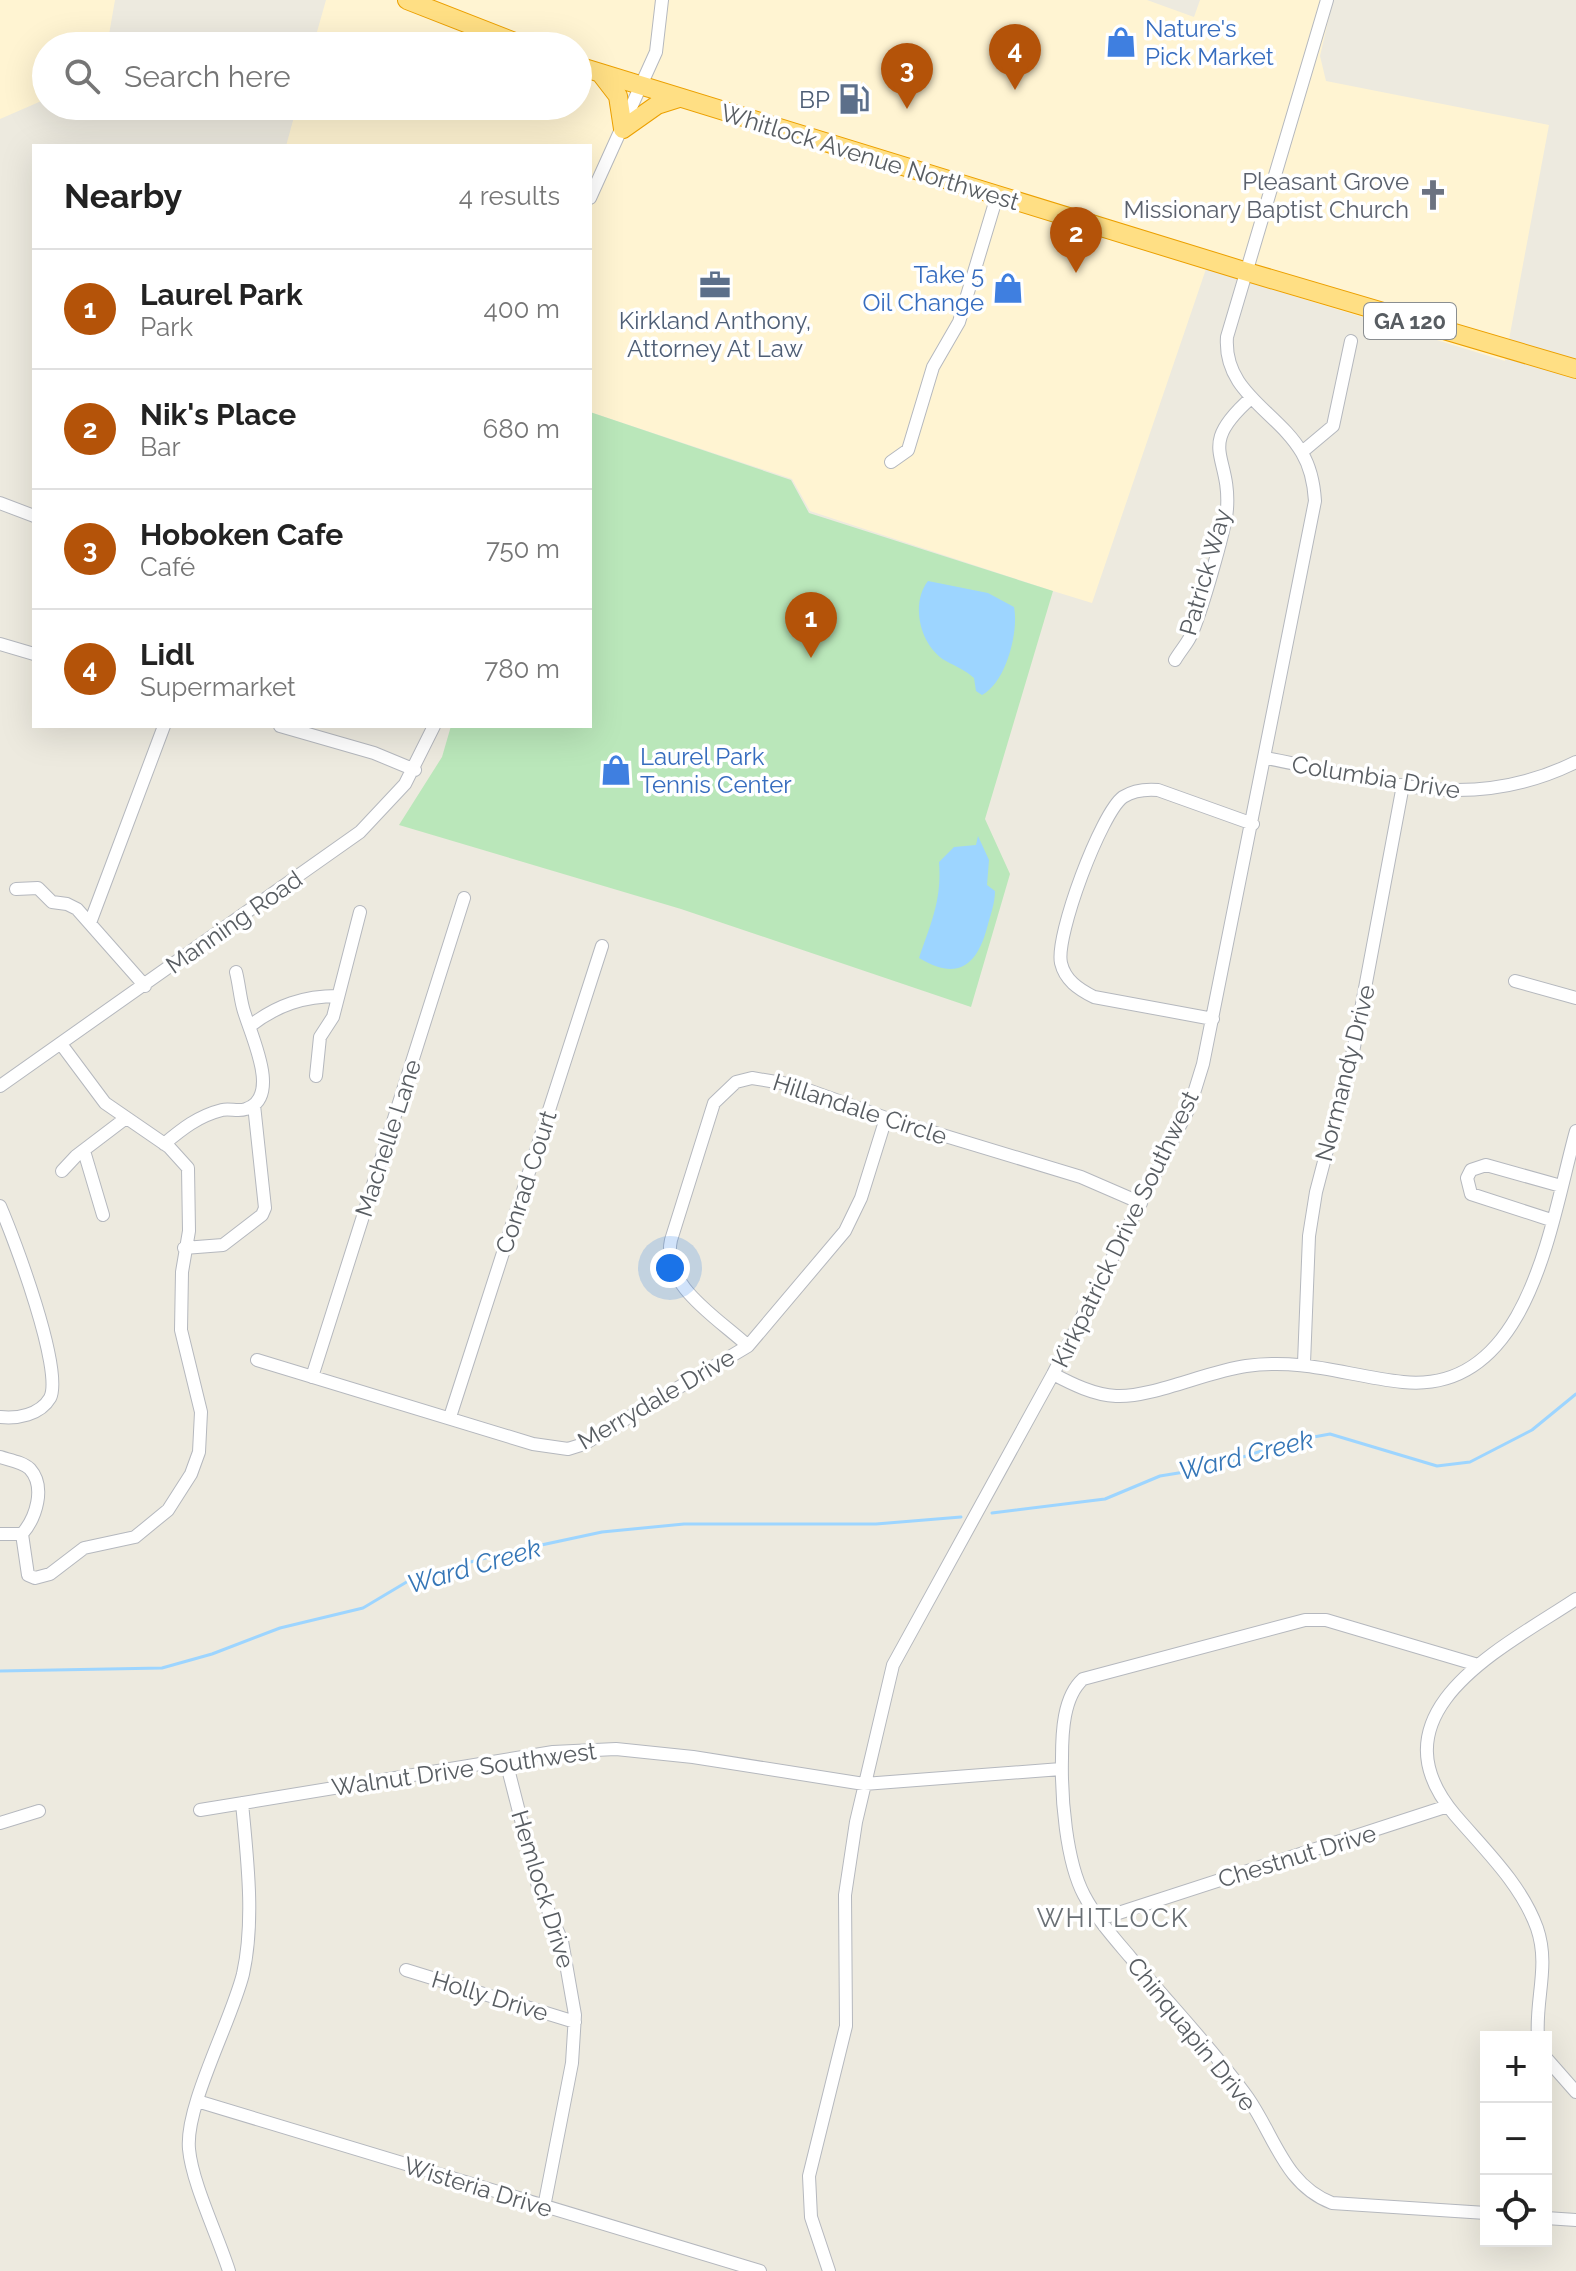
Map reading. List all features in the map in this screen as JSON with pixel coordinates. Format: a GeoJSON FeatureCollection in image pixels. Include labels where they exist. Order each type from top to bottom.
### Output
{"type":"FeatureCollection","features":[{"type":"Feature","properties":{"kind":"highway"},"geometry":{"type":"LineString","coordinates":[[407,0],[489,32]]}},
{"type":"Feature","properties":{"kind":"highway","name":"Whitlock Avenue Northwest"},"geometry":{"type":"LineString","coordinates":[[592,71],[1244,271],[1576,369]]}},
{"type":"Feature","properties":{"kind":"highway"},"geometry":{"type":"LineString","coordinates":[[601,74],[618,96],[623,129],[657,105],[680,98]]}},
{"type":"Feature","properties":{"kind":"street"},"geometry":{"type":"LineString","coordinates":[[592,194],[642,87],[659,41],[662,0]]}},
{"type":"Feature","properties":{"kind":"street","name":"Kirkpatrick Drive Southwest"},"geometry":{"type":"LineString","coordinates":[[829,2271],[811,2217],[809,2176],[846,2026],[845,1895],[864,1784],[893,1665],[1053,1374],[1190,1106],[1213,1019],[1314,518],[1314,487],[1302,452],[1232,374],[1226,350],[1244,271],[1327,0]]}},
{"type":"Feature","properties":{"kind":"street"},"geometry":{"type":"LineString","coordinates":[[891,462],[908,450],[933,367],[959,322],[997,196]]}},
{"type":"Feature","properties":{"kind":"street"},"geometry":{"type":"LineString","coordinates":[[1302,452],[1333,426],[1351,341]]}},
{"type":"Feature","properties":{"kind":"street","name":"Patrick Way"},"geometry":{"type":"LineString","coordinates":[[1175,660],[1192,633],[1227,512],[1218,448],[1220,436],[1232,415],[1251,398]]}},
{"type":"Feature","properties":{"kind":"street"},"geometry":{"type":"LineString","coordinates":[[0,503],[32,515]]}},
{"type":"Feature","properties":{"kind":"street"},"geometry":{"type":"LineString","coordinates":[[0,644],[32,653]]}},
{"type":"Feature","properties":{"kind":"street"},"geometry":{"type":"LineString","coordinates":[[90,923],[163,728]]}},
{"type":"Feature","properties":{"kind":"street"},"geometry":{"type":"LineString","coordinates":[[287,728],[374,753],[415,770]]}},
{"type":"Feature","properties":{"kind":"street","name":"Manning Road"},"geometry":{"type":"LineString","coordinates":[[0,1086],[360,832],[394,798],[415,770],[433,728]]}},
{"type":"Feature","properties":{"kind":"street","name":"Columbia Drive"},"geometry":{"type":"LineString","coordinates":[[1266,758],[1403,785],[1472,792],[1514,787],[1576,762]]}},
{"type":"Feature","properties":{"kind":"street","name":"Normandy Drive"},"geometry":{"type":"LineString","coordinates":[[1304,1363],[1309,1236],[1354,1047],[1403,785]]}},
{"type":"Feature","properties":{"kind":"street"},"geometry":{"type":"LineString","coordinates":[[1213,1019],[1094,997],[1080,990],[1061,966],[1060,943],[1100,835],[1113,807],[1122,798],[1144,789],[1158,790],[1253,824]]}},
{"type":"Feature","properties":{"kind":"street"},"geometry":{"type":"LineString","coordinates":[[16,889],[38,888],[52,902],[77,909],[145,986]]}},
{"type":"Feature","properties":{"kind":"street","name":"Machelle Lane"},"geometry":{"type":"LineString","coordinates":[[312,1377],[464,898]]}},
{"type":"Feature","properties":{"kind":"street"},"geometry":{"type":"LineString","coordinates":[[316,1076],[320,1037],[333,1017],[360,912]]}},
{"type":"Feature","properties":{"kind":"street","name":"Conrad Court"},"geometry":{"type":"LineString","coordinates":[[450,1417],[602,946]]}},
{"type":"Feature","properties":{"kind":"street"},"geometry":{"type":"LineString","coordinates":[[184,1248],[223,1245],[262,1215],[265,1197],[254,1105],[263,1075],[236,972]]}},
{"type":"Feature","properties":{"kind":"street"},"geometry":{"type":"LineString","coordinates":[[1515,981],[1576,998]]}},
{"type":"Feature","properties":{"kind":"street"},"geometry":{"type":"LineString","coordinates":[[250,1026],[269,1012],[303,998],[338,996]]}},
{"type":"Feature","properties":{"kind":"street"},"geometry":{"type":"LineString","coordinates":[[0,1457],[25,1465],[36,1481],[33,1518],[22,1534],[28,1575],[42,1578],[84,1548],[135,1537],[168,1510],[180,1494],[199,1452],[201,1412],[181,1330],[184,1248],[189,1231],[188,1168],[164,1144],[97,1093],[61,1044]]}},
{"type":"Feature","properties":{"kind":"street","name":"Hillandale Circle"},"geometry":{"type":"LineString","coordinates":[[748,1346],[681,1284],[669,1259],[671,1240],[714,1103],[736,1082],[761,1078],[794,1085],[886,1118],[1081,1177],[1141,1203]]}},
{"type":"Feature","properties":{"kind":"street"},"geometry":{"type":"LineString","coordinates":[[164,1144],[188,1123],[225,1109],[243,1111],[254,1105]]}},
{"type":"Feature","properties":{"kind":"street"},"geometry":{"type":"LineString","coordinates":[[62,1171],[126,1118]]}},
{"type":"Feature","properties":{"kind":"street","name":"Merrydale Drive"},"geometry":{"type":"LineString","coordinates":[[257,1360],[533,1444],[568,1449],[600,1436],[748,1346],[845,1231],[866,1184],[886,1118]]}},
{"type":"Feature","properties":{"kind":"street"},"geometry":{"type":"LineString","coordinates":[[1053,1374],[1083,1388],[1117,1396],[1221,1370],[1304,1363],[1401,1382],[1432,1381],[1462,1372],[1505,1336],[1526,1303],[1576,1131]]}},
{"type":"Feature","properties":{"kind":"street"},"geometry":{"type":"LineString","coordinates":[[84,1151],[103,1215]]}},
{"type":"Feature","properties":{"kind":"street"},"geometry":{"type":"LineString","coordinates":[[1551,1220],[1471,1194],[1467,1178],[1471,1170],[1486,1165],[1561,1186]]}},
{"type":"Feature","properties":{"kind":"street"},"geometry":{"type":"LineString","coordinates":[[0,1206],[5,1235],[38,1314],[53,1382],[50,1397],[41,1408],[16,1419],[0,1417]]}},
{"type":"Feature","properties":{"kind":"street"},"geometry":{"type":"LineString","coordinates":[[0,1534],[22,1534]]}},
{"type":"Feature","properties":{"kind":"street"},"geometry":{"type":"LineString","coordinates":[[1539,2031],[1544,1981],[1538,1930],[1521,1895],[1448,1806],[1431,1775],[1430,1730],[1448,1691],[1478,1665],[1576,1599]]}},
{"type":"Feature","properties":{"kind":"street","name":"Chinquapin Drive"},"geometry":{"type":"LineString","coordinates":[[1478,1665],[1326,1620],[1305,1620],[1083,1679],[1073,1691],[1067,1711],[1061,1769],[1075,1871],[1083,1894],[1100,1919],[1248,2098],[1295,2179],[1312,2195],[1332,2203],[1480,2213]]}},
{"type":"Feature","properties":{"kind":"street","name":"Walnut Drive Southwest"},"geometry":{"type":"LineString","coordinates":[[200,1810],[553,1752],[616,1749],[693,1757],[864,1784],[1061,1769]]}},
{"type":"Feature","properties":{"kind":"street","name":"Hemlock Drive"},"geometry":{"type":"LineString","coordinates":[[506,1761],[539,1890],[562,1941],[575,2022],[572,2063],[544,2207]]}},
{"type":"Feature","properties":{"kind":"street"},"geometry":{"type":"LineString","coordinates":[[229,2271],[189,2148],[190,2124],[197,2101],[244,1971],[247,1864],[242,1803]]}},
{"type":"Feature","properties":{"kind":"street","name":"Chestnut Drive"},"geometry":{"type":"LineString","coordinates":[[1100,1919],[1448,1806]]}},
{"type":"Feature","properties":{"kind":"street"},"geometry":{"type":"LineString","coordinates":[[0,1823],[39,1811]]}},
{"type":"Feature","properties":{"kind":"street","name":"Holly Drive"},"geometry":{"type":"LineString","coordinates":[[406,1970],[575,2022]]}},
{"type":"Feature","properties":{"kind":"street"},"geometry":{"type":"LineString","coordinates":[[1552,2065],[1576,2092]]}},
{"type":"Feature","properties":{"kind":"street","name":"Wisteria Drive"},"geometry":{"type":"LineString","coordinates":[[197,2101],[760,2271]]}},
{"type":"Feature","properties":{"kind":"street"},"geometry":{"type":"LineString","coordinates":[[1552,2218],[1576,2220]]}},
{"type":"Feature","properties":{"kind":"shaded area"},"geometry":{"type":"Polygon","coordinates":[[[0,0],[115,0],[109,32],[32,32],[32,105],[0,119],[0,0]]]}},
{"type":"Feature","properties":{"kind":"shaded area"},"geometry":{"type":"Polygon","coordinates":[[[326,0],[1147,0],[1194,17],[1200,0],[1333,0],[1320,56],[1326,81],[1549,125],[1505,361],[1206,269],[1092,603],[810,511],[792,479],[592,413],[592,144],[287,144],[293,120],[592,120],[592,32],[317,32],[326,0]]]}},
{"type":"Feature","properties":{"kind":"green space"},"geometry":{"type":"Polygon","coordinates":[[[592,413],[791,480],[809,513],[1053,591],[985,819],[1010,874],[971,1007],[681,909],[399,825],[442,757],[450,728],[592,728],[592,413]]]}},
{"type":"Feature","properties":{"kind":"water"},"geometry":{"type":"Polygon","coordinates":[[[928,581],[988,593],[1014,607],[1009,656],[998,680],[982,695],[976,691],[974,678],[937,654],[924,635],[919,612],[928,581]]]}},
{"type":"Feature","properties":{"kind":"water"},"geometry":{"type":"Polygon","coordinates":[[[978,836],[989,860],[987,885],[995,891],[982,942],[977,953],[963,966],[954,969],[932,965],[919,958],[937,900],[939,862],[954,847],[976,845],[978,836]]]}},
{"type":"Feature","properties":{"kind":"waterway","name":"Ward Creek"},"geometry":{"type":"LineString","coordinates":[[992,1513],[1105,1499],[1160,1476],[1209,1468],[1292,1441],[1330,1434],[1437,1466],[1470,1462],[1532,1430],[1576,1394]]}},
{"type":"Feature","properties":{"kind":"waterway","name":"Ward Creek"},"geometry":{"type":"LineString","coordinates":[[0,1671],[162,1668],[212,1654],[280,1628],[363,1608],[415,1577],[504,1553],[602,1532],[684,1524],[876,1524],[961,1517]]}},
{"type":"Feature","properties":{"kind":"place","name":"Nature's Pick Market"},"geometry":{"type":"Point","coordinates":[1121,42]}},
{"type":"Feature","properties":{"kind":"place","name":"Lidl"},"geometry":{"type":"Point","coordinates":[1015,90]}},
{"type":"Feature","properties":{"kind":"place","name":"BP"},"geometry":{"type":"Point","coordinates":[854,99]}},
{"type":"Feature","properties":{"kind":"place","name":"Hoboken Cafe"},"geometry":{"type":"Point","coordinates":[907,109]}},
{"type":"Feature","properties":{"kind":"place","name":"Pleasant Grove Missionary Baptist Church"},"geometry":{"type":"Point","coordinates":[1433,195]}},
{"type":"Feature","properties":{"kind":"place","name":"Nik's Place"},"geometry":{"type":"Point","coordinates":[1076,273]}},
{"type":"Feature","properties":{"kind":"place","name":"Kirkland Anthony, Attorney At Law"},"geometry":{"type":"Point","coordinates":[715,285]}},
{"type":"Feature","properties":{"kind":"place","name":"Take 5 Oil Change"},"geometry":{"type":"Point","coordinates":[1008,288]}},
{"type":"Feature","properties":{"kind":"place","name":"Laurel Park"},"geometry":{"type":"Point","coordinates":[811,658]}},
{"type":"Feature","properties":{"kind":"place","name":"Laurel Park Tennis Center"},"geometry":{"type":"Point","coordinates":[616,770]}},
{"type":"Feature","properties":{"kind":"district","name":"WHITLOCK"},"geometry":{"type":"Point","coordinates":[1113,1918]}}]}
